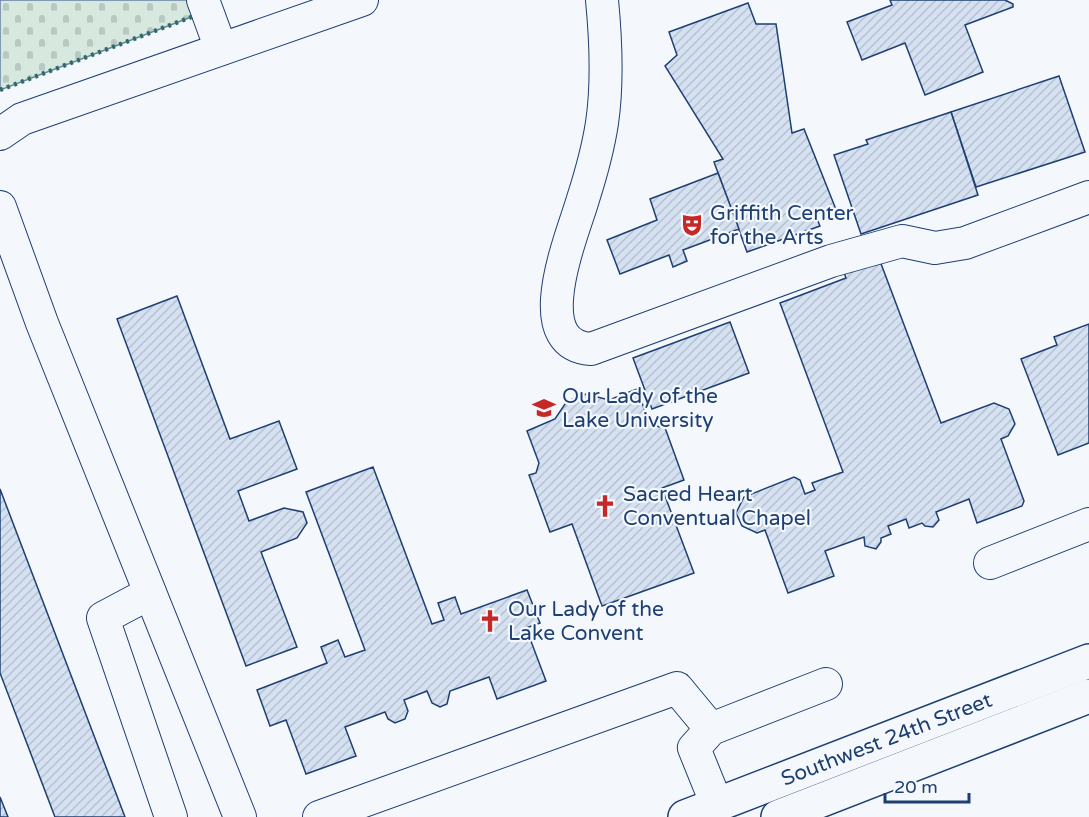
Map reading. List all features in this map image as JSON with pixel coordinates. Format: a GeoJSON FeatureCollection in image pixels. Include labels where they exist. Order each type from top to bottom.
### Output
{"type":"FeatureCollection","features":[{"type":"Feature","properties":{"kind":"main road","name":"Southwest 24th Street"},"geometry":{"type":"LineString","coordinates":[[706,812],[1089,661]]}},
{"type":"Feature","properties":{"kind":"main road","name":"Southwest 24th Street"},"geometry":{"type":"LineString","coordinates":[[778,817],[1089,696]]}},
{"type":"Feature","properties":{"kind":"lane"},"geometry":{"type":"LineString","coordinates":[[203,0],[221,49]]}},
{"type":"Feature","properties":{"kind":"lane"},"geometry":{"type":"LineString","coordinates":[[0,134],[22,120],[362,0]]}},
{"type":"Feature","properties":{"kind":"lane"},"geometry":{"type":"LineString","coordinates":[[602,0],[606,78],[602,124],[593,168],[567,241],[559,281],[560,330],[568,342],[579,348],[591,349],[831,261],[902,241],[935,248],[965,243],[1089,197]]}},
{"type":"Feature","properties":{"kind":"lane"},"geometry":{"type":"LineString","coordinates":[[0,207],[42,323],[240,817]]}},
{"type":"Feature","properties":{"kind":"lane"},"geometry":{"type":"LineString","coordinates":[[990,563],[1089,524]]}},
{"type":"Feature","properties":{"kind":"lane"},"geometry":{"type":"LineString","coordinates":[[150,592],[103,618],[171,817]]}},
{"type":"Feature","properties":{"kind":"lane"},"geometry":{"type":"LineString","coordinates":[[706,812],[694,748],[711,729],[826,684]]}},
{"type":"Feature","properties":{"kind":"lane"},"geometry":{"type":"LineString","coordinates":[[319,817],[677,688],[711,729]]}},
{"type":"Feature","properties":{"kind":"green space"},"geometry":{"type":"Polygon","coordinates":[[[0,0],[188,0],[194,16],[0,90],[0,0]]]}},
{"type":"Feature","properties":{"kind":"building"},"geometry":{"type":"Polygon","coordinates":[[[890,0],[1005,0],[1013,4],[1013,7],[965,25],[983,72],[925,95],[905,43],[862,60],[847,22],[892,5],[890,0]]]}},
{"type":"Feature","properties":{"kind":"building"},"geometry":{"type":"Polygon","coordinates":[[[748,3],[756,24],[776,24],[792,133],[804,129],[835,207],[815,214],[820,226],[747,252],[714,162],[723,159],[665,66],[677,55],[669,32],[748,3]]]}},
{"type":"Feature","properties":{"kind":"building"},"geometry":{"type":"Polygon","coordinates":[[[1059,76],[1085,152],[976,187],[951,112],[1059,76]]]}},
{"type":"Feature","properties":{"kind":"building"},"geometry":{"type":"Polygon","coordinates":[[[951,112],[978,195],[861,234],[834,155],[868,144],[866,140],[951,112]]]}},
{"type":"Feature","properties":{"kind":"building","name":"Griffith Center for the Arts"},"geometry":{"type":"Polygon","coordinates":[[[718,173],[739,229],[683,250],[687,261],[673,267],[669,255],[620,274],[607,240],[657,220],[650,199],[718,173]]]}},
{"type":"Feature","properties":{"kind":"building"},"geometry":{"type":"Polygon","coordinates":[[[877,253],[941,423],[994,403],[1009,409],[1015,424],[1008,436],[1001,439],[1024,501],[1022,506],[977,523],[969,499],[936,512],[939,520],[933,527],[922,523],[909,528],[906,519],[888,526],[891,534],[881,538],[876,549],[865,546],[864,537],[825,551],[834,576],[788,593],[765,530],[757,533],[742,526],[736,513],[744,497],[794,477],[800,480],[805,494],[815,490],[812,483],[843,472],[780,303],[846,278],[842,267],[877,253]]]}},
{"type":"Feature","properties":{"kind":"building"},"geometry":{"type":"Polygon","coordinates":[[[177,296],[230,439],[279,421],[297,469],[238,491],[249,521],[284,508],[303,512],[307,523],[297,538],[261,552],[297,647],[246,666],[117,319],[177,296]]]}},
{"type":"Feature","properties":{"kind":"building"},"geometry":{"type":"Polygon","coordinates":[[[730,322],[749,373],[652,409],[633,358],[730,322]]]}},
{"type":"Feature","properties":{"kind":"building"},"geometry":{"type":"Polygon","coordinates":[[[1089,324],[1089,443],[1058,455],[1021,359],[1057,345],[1054,337],[1089,324]]]}},
{"type":"Feature","properties":{"kind":"building","name":"Sacred Heart Conventual Chapel"},"geometry":{"type":"Polygon","coordinates":[[[637,389],[649,422],[659,427],[664,425],[684,480],[662,488],[694,573],[602,606],[572,524],[550,532],[529,475],[536,473],[539,463],[527,431],[555,419],[567,401],[586,394],[609,400],[637,389]]]}},
{"type":"Feature","properties":{"kind":"building","name":"Our Lady of the Lake Convent"},"geometry":{"type":"Polygon","coordinates":[[[373,467],[432,624],[444,620],[438,603],[455,597],[461,614],[527,590],[540,623],[526,628],[546,681],[497,699],[489,677],[450,691],[447,704],[440,707],[432,703],[427,691],[404,700],[408,711],[405,719],[395,723],[388,719],[385,712],[345,727],[356,756],[306,774],[286,720],[270,726],[257,690],[327,663],[321,647],[338,640],[345,657],[365,650],[306,492],[373,467]]]}},
{"type":"Feature","properties":{"kind":"building"},"geometry":{"type":"Polygon","coordinates":[[[0,489],[125,817],[55,817],[0,673],[0,489]]]}},
{"type":"Feature","properties":{"kind":"building"},"geometry":{"type":"Polygon","coordinates":[[[0,797],[8,817],[0,817],[0,797]]]}},
{"type":"Feature","properties":{"kind":"hedge"},"geometry":{"type":"LineString","coordinates":[[0,90],[194,16],[193,14]]}},
{"type":"Feature","properties":{"kind":"place","name":"Griffith Center for the Arts"},"geometry":{"type":"Point","coordinates":[692,225]}},
{"type":"Feature","properties":{"kind":"place","name":"Our Lady of the Lake University"},"geometry":{"type":"Point","coordinates":[544,408]}},
{"type":"Feature","properties":{"kind":"place","name":"Sacred Heart Conventual Chapel"},"geometry":{"type":"Point","coordinates":[605,506]}},
{"type":"Feature","properties":{"kind":"place","name":"Our Lady of the Lake Convent"},"geometry":{"type":"Point","coordinates":[490,621]}}]}
